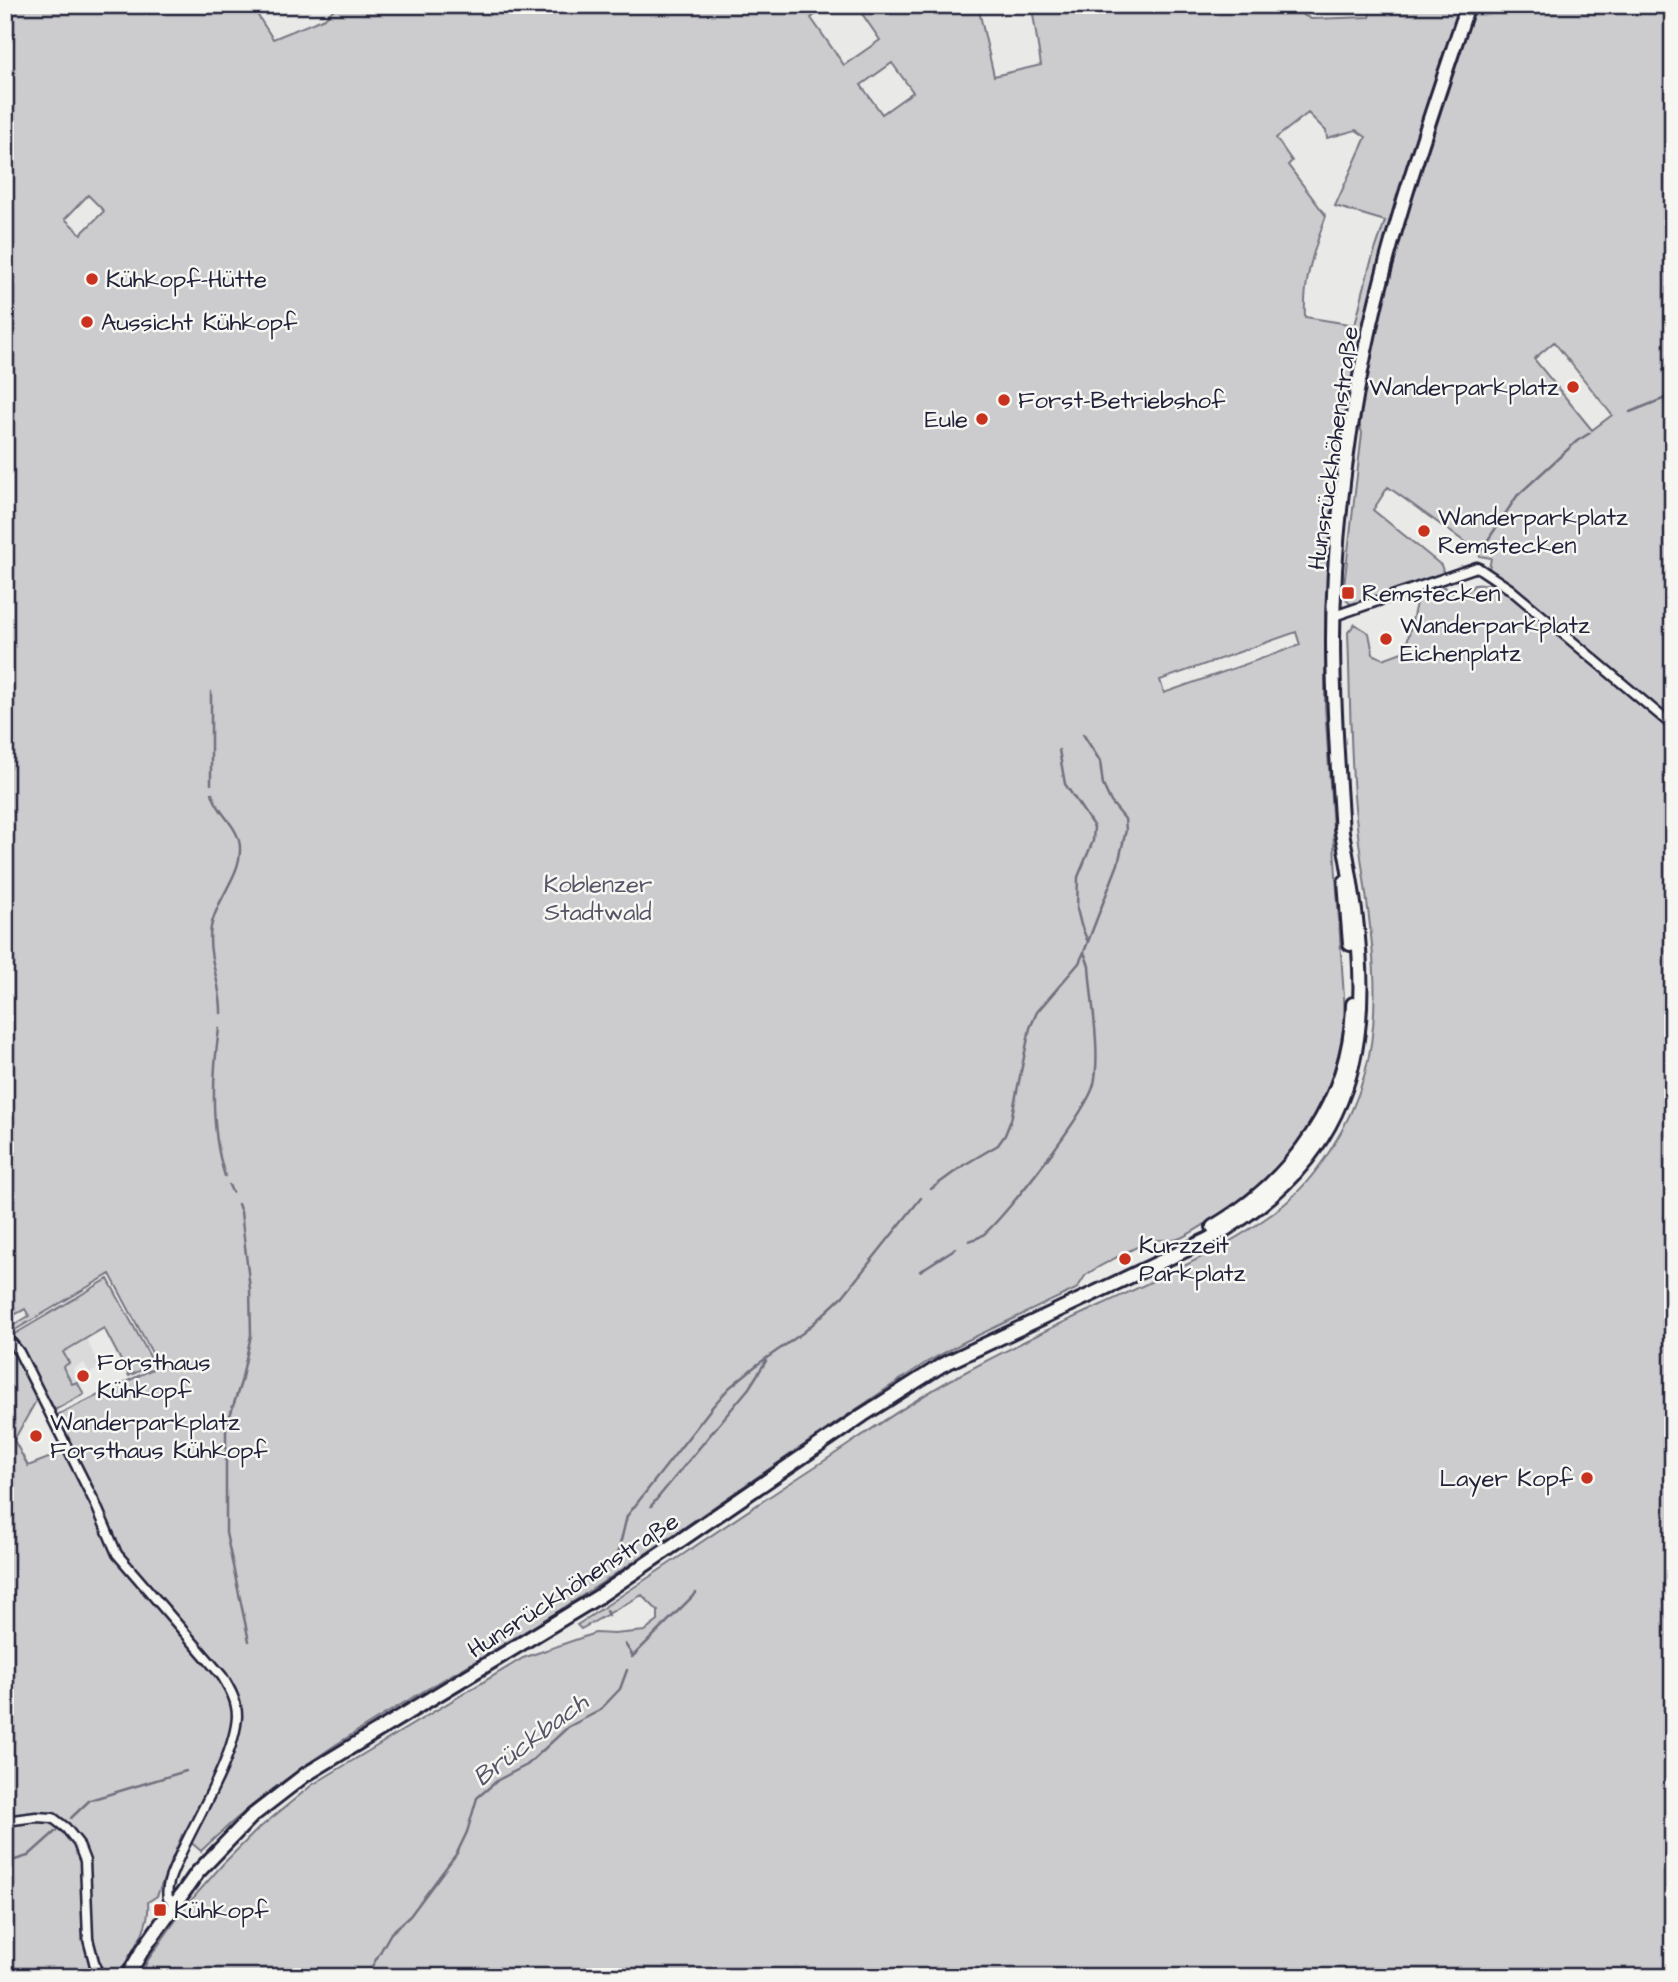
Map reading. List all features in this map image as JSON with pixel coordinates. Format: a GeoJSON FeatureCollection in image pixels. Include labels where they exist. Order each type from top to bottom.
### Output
{"type":"FeatureCollection","features":[{"type":"Feature","properties":{"kind":"main road","name":"Hunsrückhöhenstraße"},"geometry":{"type":"LineString","coordinates":[[127,1977],[197,1873],[252,1816],[305,1775],[575,1612],[863,1415],[942,1365],[1096,1291],[1203,1233],[1266,1190],[1295,1158],[1325,1115],[1345,1062],[1353,1014],[1335,714],[1334,616],[1346,466],[1370,327],[1398,215],[1468,5]]}},
{"type":"Feature","properties":{"kind":"street"},"geometry":{"type":"LineString","coordinates":[[1334,616],[1472,569],[1510,589],[1673,726]]}},
{"type":"Feature","properties":{"kind":"street"},"geometry":{"type":"LineString","coordinates":[[5,1335],[19,1352],[95,1503],[117,1554],[216,1669],[234,1698],[236,1724],[226,1760],[178,1859],[168,1886],[168,1898],[175,1903]]}},
{"type":"Feature","properties":{"kind":"street"},"geometry":{"type":"LineString","coordinates":[[5,1821],[53,1818],[74,1836],[85,1861],[88,1939],[98,1977]]}},
{"type":"Feature","properties":{"kind":"shaded area"},"geometry":{"type":"Polygon","coordinates":[[[86,1338],[100,1368],[90,1373],[84,1363],[73,1369],[77,1382],[72,1385],[63,1367],[62,1352],[86,1338]]]}},
{"type":"Feature","properties":{"kind":"green space","name":"Koblenzer Stadtwald"},"geometry":{"type":"Polygon","coordinates":[[[5,5],[251,5],[273,39],[325,18],[338,5],[362,5],[370,10],[380,5],[828,5],[811,18],[844,65],[880,40],[856,5],[980,5],[978,6],[994,76],[1041,65],[1033,14],[1019,5],[1055,5],[1056,8],[1059,5],[1284,5],[1311,19],[1370,17],[1368,5],[1461,5],[1390,222],[1364,327],[1329,571],[1325,615],[1325,707],[1345,1013],[1340,1046],[1332,1077],[1320,1106],[1304,1134],[1263,1182],[1238,1203],[1186,1235],[1175,1240],[1154,1240],[1146,1243],[1089,1273],[1076,1289],[927,1362],[571,1603],[332,1747],[242,1813],[201,1851],[182,1835],[157,1896],[148,1902],[143,1932],[118,1977],[104,1977],[101,1964],[90,1966],[93,1977],[5,1977],[5,1330],[29,1316],[25,1309],[5,1320],[5,5]],[[892,63],[861,85],[882,114],[913,92],[892,63]],[[1308,113],[1276,138],[1292,161],[1288,165],[1326,216],[1308,278],[1305,317],[1355,325],[1369,268],[1385,221],[1335,206],[1366,137],[1356,130],[1327,138],[1326,131],[1308,113]],[[88,195],[65,219],[81,234],[104,211],[88,195]],[[1296,632],[1160,680],[1164,693],[1300,645],[1296,632]],[[110,1274],[10,1333],[55,1416],[159,1366],[110,1274]],[[37,1399],[14,1440],[28,1466],[64,1452],[37,1399]]]}},
{"type":"Feature","properties":{"kind":"green space"},"geometry":{"type":"Polygon","coordinates":[[[1476,5],[1673,5],[1673,1977],[140,1977],[148,1960],[185,1907],[223,1864],[257,1830],[312,1785],[523,1658],[595,1633],[645,1631],[658,1621],[658,1611],[642,1595],[581,1629],[577,1625],[938,1387],[1027,1340],[1167,1274],[1252,1228],[1288,1201],[1330,1151],[1359,1093],[1372,1039],[1374,1005],[1371,935],[1354,796],[1348,632],[1355,624],[1369,633],[1373,654],[1383,659],[1402,652],[1407,643],[1418,594],[1444,587],[1461,598],[1474,585],[1488,584],[1496,575],[1489,569],[1491,558],[1480,556],[1476,550],[1388,487],[1373,510],[1441,565],[1444,574],[1356,606],[1349,603],[1343,594],[1362,433],[1359,423],[1370,354],[1405,221],[1476,5]],[[1554,342],[1534,359],[1592,430],[1612,415],[1554,342]]]}},
{"type":"Feature","properties":{"kind":"green space"},"geometry":{"type":"Polygon","coordinates":[[[108,1279],[154,1364],[129,1376],[104,1328],[63,1352],[69,1363],[63,1367],[72,1384],[77,1382],[84,1394],[55,1410],[13,1335],[108,1279]]]}},
{"type":"Feature","properties":{"kind":"waterway"},"geometry":{"type":"LineString","coordinates":[[1663,370],[1673,368]]}},
{"type":"Feature","properties":{"kind":"waterway"},"geometry":{"type":"LineString","coordinates":[[1630,412],[1673,395]]}},
{"type":"Feature","properties":{"kind":"waterway"},"geometry":{"type":"LineString","coordinates":[[1480,552],[1517,496],[1577,441],[1590,433]]}},
{"type":"Feature","properties":{"kind":"waterway"},"geometry":{"type":"LineString","coordinates":[[211,692],[211,784]]}},
{"type":"Feature","properties":{"kind":"waterway"},"geometry":{"type":"LineString","coordinates":[[931,1189],[998,1145],[1005,1135],[1011,1120],[1030,1028],[1037,1012],[1079,963],[1118,864],[1126,830],[1125,819],[1111,802],[1103,785],[1100,761],[1083,734]]}},
{"type":"Feature","properties":{"kind":"waterway"},"geometry":{"type":"LineString","coordinates":[[1059,750],[1065,784],[1094,827],[1093,841],[1078,877],[1077,909],[1088,942]]}},
{"type":"Feature","properties":{"kind":"waterway"},"geometry":{"type":"LineString","coordinates":[[212,793],[237,834],[240,850],[236,869],[211,927],[211,949],[221,1013]]}},
{"type":"Feature","properties":{"kind":"waterway"},"geometry":{"type":"LineString","coordinates":[[969,1241],[983,1235],[1027,1186],[1077,1116],[1094,1084],[1095,1026],[1089,966],[1084,952]]}},
{"type":"Feature","properties":{"kind":"waterway"},"geometry":{"type":"LineString","coordinates":[[219,1029],[214,1103],[217,1140],[225,1176]]}},
{"type":"Feature","properties":{"kind":"waterway"},"geometry":{"type":"LineString","coordinates":[[229,1185],[232,1192]]}},
{"type":"Feature","properties":{"kind":"waterway"},"geometry":{"type":"LineString","coordinates":[[618,1553],[627,1516],[713,1406],[729,1388],[804,1332],[843,1296],[921,1198]]}},
{"type":"Feature","properties":{"kind":"waterway"},"geometry":{"type":"LineString","coordinates":[[238,1204],[250,1289],[251,1335],[241,1382],[226,1428],[226,1533],[249,1641]]}},
{"type":"Feature","properties":{"kind":"waterway"},"geometry":{"type":"LineString","coordinates":[[920,1271],[956,1248]]}},
{"type":"Feature","properties":{"kind":"waterway"},"geometry":{"type":"LineString","coordinates":[[651,1506],[749,1388],[766,1361]]}},
{"type":"Feature","properties":{"kind":"waterway","name":"Brückbach"},"geometry":{"type":"LineString","coordinates":[[632,1657],[696,1593]]}},
{"type":"Feature","properties":{"kind":"waterway"},"geometry":{"type":"LineString","coordinates":[[606,1611],[609,1616]]}},
{"type":"Feature","properties":{"kind":"waterway"},"geometry":{"type":"LineString","coordinates":[[625,1644],[633,1656]]}},
{"type":"Feature","properties":{"kind":"waterway","name":"Brückbach"},"geometry":{"type":"LineString","coordinates":[[366,1977],[391,1933],[410,1916],[457,1853],[467,1832],[477,1798],[498,1780],[527,1765],[568,1727],[599,1711],[620,1689],[627,1670]]}},
{"type":"Feature","properties":{"kind":"waterway"},"geometry":{"type":"LineString","coordinates":[[71,1818],[90,1800],[186,1771]]}},
{"type":"Feature","properties":{"kind":"waterway"},"geometry":{"type":"LineString","coordinates":[[5,1863],[28,1856],[56,1831]]}},
{"type":"Feature","properties":{"kind":"place","name":"Kühkopf-Hütte"},"geometry":{"type":"Point","coordinates":[92,279]}},
{"type":"Feature","properties":{"kind":"place","name":"Aussicht Kühkopf"},"geometry":{"type":"Point","coordinates":[87,322]}},
{"type":"Feature","properties":{"kind":"place","name":"Wanderparkplatz"},"geometry":{"type":"Point","coordinates":[1573,387]}},
{"type":"Feature","properties":{"kind":"place","name":"Forst-Betriebshof"},"geometry":{"type":"Point","coordinates":[1004,400]}},
{"type":"Feature","properties":{"kind":"place","name":"Eule"},"geometry":{"type":"Point","coordinates":[982,419]}},
{"type":"Feature","properties":{"kind":"place","name":"Wanderparkplatz Remstecken"},"geometry":{"type":"Point","coordinates":[1424,531]}},
{"type":"Feature","properties":{"kind":"place","name":"Remstecken"},"geometry":{"type":"Point","coordinates":[1348,593]}},
{"type":"Feature","properties":{"kind":"place","name":"Wanderparkplatz Eichenplatz"},"geometry":{"type":"Point","coordinates":[1386,639]}},
{"type":"Feature","properties":{"kind":"place","name":"Kurzzeit Parkplatz"},"geometry":{"type":"Point","coordinates":[1125,1259]}},
{"type":"Feature","properties":{"kind":"place","name":"Forsthaus Kühkopf"},"geometry":{"type":"Point","coordinates":[83,1376]}},
{"type":"Feature","properties":{"kind":"place","name":"Wanderparkplatz Forsthaus Kühkopf"},"geometry":{"type":"Point","coordinates":[36,1436]}},
{"type":"Feature","properties":{"kind":"place","name":"Layer Kopf"},"geometry":{"type":"Point","coordinates":[1587,1478]}},
{"type":"Feature","properties":{"kind":"place","name":"Kühkopf"},"geometry":{"type":"Point","coordinates":[160,1910]}}]}
